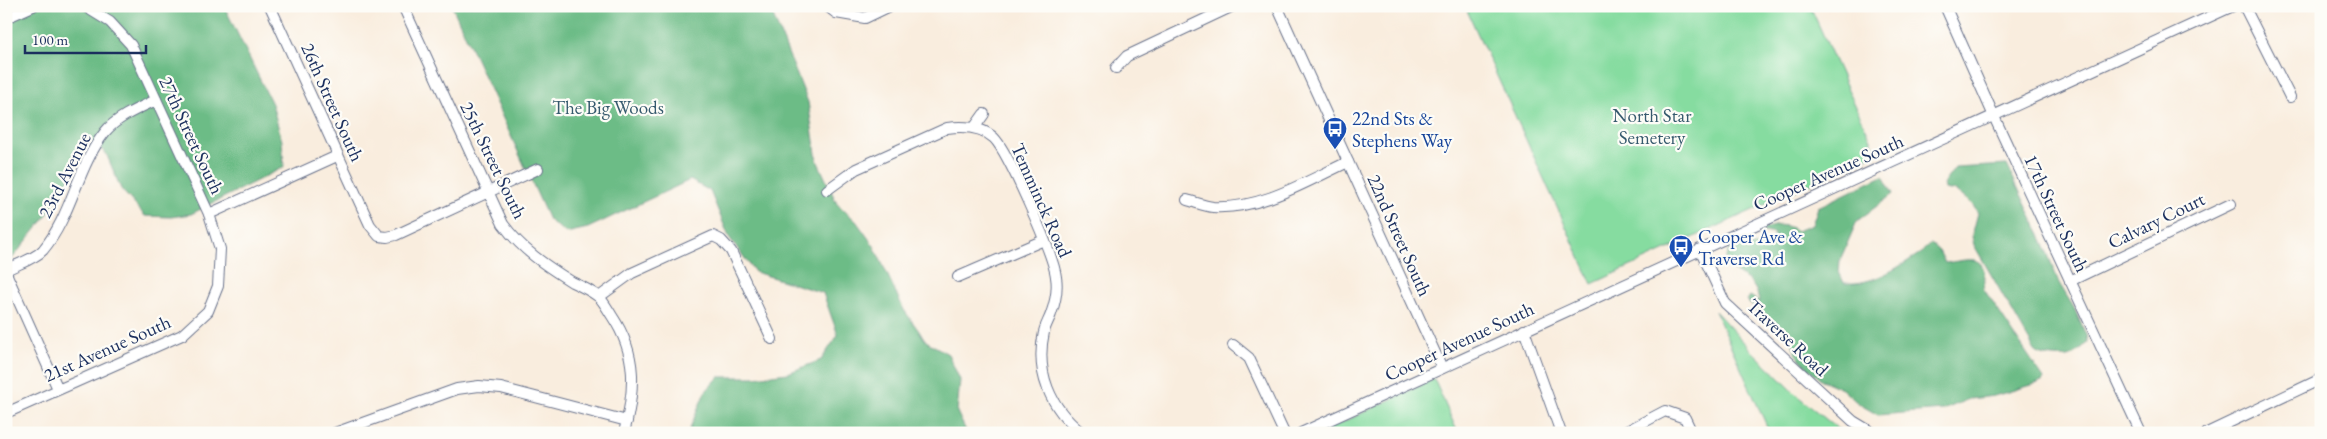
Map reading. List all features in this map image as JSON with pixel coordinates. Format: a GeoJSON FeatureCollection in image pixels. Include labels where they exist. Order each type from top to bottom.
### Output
{"type":"FeatureCollection","features":[{"type":"Feature","properties":{"kind":"street"},"geometry":{"type":"LineString","coordinates":[[6,18],[33,6]]}},
{"type":"Feature","properties":{"kind":"street","name":"27th Street South"},"geometry":{"type":"LineString","coordinates":[[84,6],[110,22],[131,46],[209,214]]}},
{"type":"Feature","properties":{"kind":"street","name":"26th Street South"},"geometry":{"type":"LineString","coordinates":[[270,6],[337,156],[370,225],[379,236],[388,237],[488,193]]}},
{"type":"Feature","properties":{"kind":"street","name":"25th Street South"},"geometry":{"type":"LineString","coordinates":[[403,6],[503,224],[524,250],[536,260],[599,297],[617,322],[628,346],[633,388],[624,433]]}},
{"type":"Feature","properties":{"kind":"street"},"geometry":{"type":"LineString","coordinates":[[827,6],[836,13],[865,18],[890,6]]}},
{"type":"Feature","properties":{"kind":"street"},"geometry":{"type":"LineString","coordinates":[[1116,68],[1128,56],[1232,6]]}},
{"type":"Feature","properties":{"kind":"street","name":"22nd Street South"},"geometry":{"type":"LineString","coordinates":[[1277,6],[1442,368]]}},
{"type":"Feature","properties":{"kind":"street","name":"17th Street South"},"geometry":{"type":"LineString","coordinates":[[1945,6],[2141,433]]}},
{"type":"Feature","properties":{"kind":"street","name":"Cooper Avenue South"},"geometry":{"type":"LineString","coordinates":[[1301,433],[2233,6]]}},
{"type":"Feature","properties":{"kind":"street"},"geometry":{"type":"LineString","coordinates":[[2244,6],[2290,96]]}},
{"type":"Feature","properties":{"kind":"street","name":"23rd Avenue"},"geometry":{"type":"LineString","coordinates":[[6,271],[42,252],[63,219],[89,157],[106,130],[134,110],[156,100]]}},
{"type":"Feature","properties":{"kind":"street"},"geometry":{"type":"LineString","coordinates":[[827,190],[856,169],[938,131],[961,126],[974,128],[984,114]]}},
{"type":"Feature","properties":{"kind":"street","name":"Temminck Road"},"geometry":{"type":"LineString","coordinates":[[974,128],[984,131],[994,138],[1004,151],[1044,240],[1056,276],[1055,302],[1044,330],[1041,353],[1046,387],[1058,409],[1082,433]]}},
{"type":"Feature","properties":{"kind":"street"},"geometry":{"type":"LineString","coordinates":[[209,214],[337,156]]}},
{"type":"Feature","properties":{"kind":"street"},"geometry":{"type":"LineString","coordinates":[[1187,200],[1213,207],[1268,199],[1348,162]]}},
{"type":"Feature","properties":{"kind":"street"},"geometry":{"type":"LineString","coordinates":[[488,193],[538,169]]}},
{"type":"Feature","properties":{"kind":"street","name":"Calvary Court"},"geometry":{"type":"LineString","coordinates":[[2070,281],[2231,204]]}},
{"type":"Feature","properties":{"kind":"street","name":"21st Avenue South"},"geometry":{"type":"LineString","coordinates":[[6,413],[58,388],[182,335],[208,311],[218,286],[220,249],[209,214]]}},
{"type":"Feature","properties":{"kind":"street"},"geometry":{"type":"LineString","coordinates":[[599,297],[632,273],[713,236],[720,240],[731,252],[772,339]]}},
{"type":"Feature","properties":{"kind":"street"},"geometry":{"type":"LineString","coordinates":[[958,277],[1044,240]]}},
{"type":"Feature","properties":{"kind":"street","name":"Traverse Road"},"geometry":{"type":"LineString","coordinates":[[1700,249],[1725,303],[1853,421],[1873,433]]}},
{"type":"Feature","properties":{"kind":"street"},"geometry":{"type":"LineString","coordinates":[[6,271],[58,388]]}},
{"type":"Feature","properties":{"kind":"street"},"geometry":{"type":"LineString","coordinates":[[1524,330],[1562,433]]}},
{"type":"Feature","properties":{"kind":"street"},"geometry":{"type":"LineString","coordinates":[[1233,345],[1249,358],[1284,433]]}},
{"type":"Feature","properties":{"kind":"street"},"geometry":{"type":"LineString","coordinates":[[2207,433],[2321,379]]}},
{"type":"Feature","properties":{"kind":"street"},"geometry":{"type":"LineString","coordinates":[[340,432],[457,390],[479,386],[501,388],[627,421]]}},
{"type":"Feature","properties":{"kind":"street"},"geometry":{"type":"LineString","coordinates":[[1623,433],[1666,411],[1685,418],[1692,433]]}},
{"type":"Feature","properties":{"kind":"green space"},"geometry":{"type":"Polygon","coordinates":[[[6,6],[224,6],[272,104],[282,141],[284,167],[191,214],[171,217],[145,216],[121,189],[106,153],[87,139],[67,182],[45,218],[6,266],[6,6]]]}},
{"type":"Feature","properties":{"kind":"green space","name":"The Big Woods"},"geometry":{"type":"Polygon","coordinates":[[[452,6],[769,6],[808,102],[817,160],[837,204],[856,221],[874,246],[904,310],[926,341],[948,354],[960,380],[957,412],[967,433],[688,433],[705,392],[719,377],[754,377],[788,373],[821,360],[838,335],[823,293],[755,272],[729,237],[710,191],[690,180],[588,228],[566,233],[549,220],[452,6]]]}},
{"type":"Feature","properties":{"kind":"green space","name":"North Star Semetery"},"geometry":{"type":"Polygon","coordinates":[[[1465,6],[1810,6],[1877,153],[1592,284],[1465,6]]]}},
{"type":"Feature","properties":{"kind":"green space"},"geometry":{"type":"Polygon","coordinates":[[[2007,165],[2041,237],[2059,283],[2074,308],[2086,335],[2087,343],[2078,352],[2070,356],[2050,357],[2035,351],[1974,245],[1972,236],[1978,213],[1972,204],[1956,191],[1944,189],[1943,184],[1955,168],[2007,165]]]}},
{"type":"Feature","properties":{"kind":"green space"},"geometry":{"type":"Polygon","coordinates":[[[1883,176],[1893,194],[1857,221],[1840,260],[1839,272],[1844,283],[1865,281],[1883,275],[1921,253],[1931,244],[1939,251],[1945,263],[1967,260],[1978,261],[1984,272],[1985,281],[1983,288],[2044,379],[2042,382],[1994,396],[1969,399],[1943,410],[1878,415],[1859,404],[1842,389],[1822,380],[1808,368],[1797,356],[1788,331],[1765,318],[1747,300],[1750,296],[1760,302],[1756,290],[1751,283],[1724,262],[1731,245],[1761,245],[1775,234],[1760,231],[1769,227],[1783,225],[1796,231],[1812,225],[1818,207],[1883,176]]]}},
{"type":"Feature","properties":{"kind":"green space"},"geometry":{"type":"Polygon","coordinates":[[[1715,311],[1750,349],[1800,398],[1843,433],[1770,433],[1715,311]]]}},
{"type":"Feature","properties":{"kind":"green space"},"geometry":{"type":"Polygon","coordinates":[[[1434,379],[1458,433],[1320,433],[1434,379]]]}},
{"type":"Feature","properties":{"kind":"place","name":"22nd Sts & Stephens Way"},"geometry":{"type":"Point","coordinates":[1335,150]}},
{"type":"Feature","properties":{"kind":"place","name":"Cooper Ave & Traverse Rd"},"geometry":{"type":"Point","coordinates":[1681,268]}}]}
